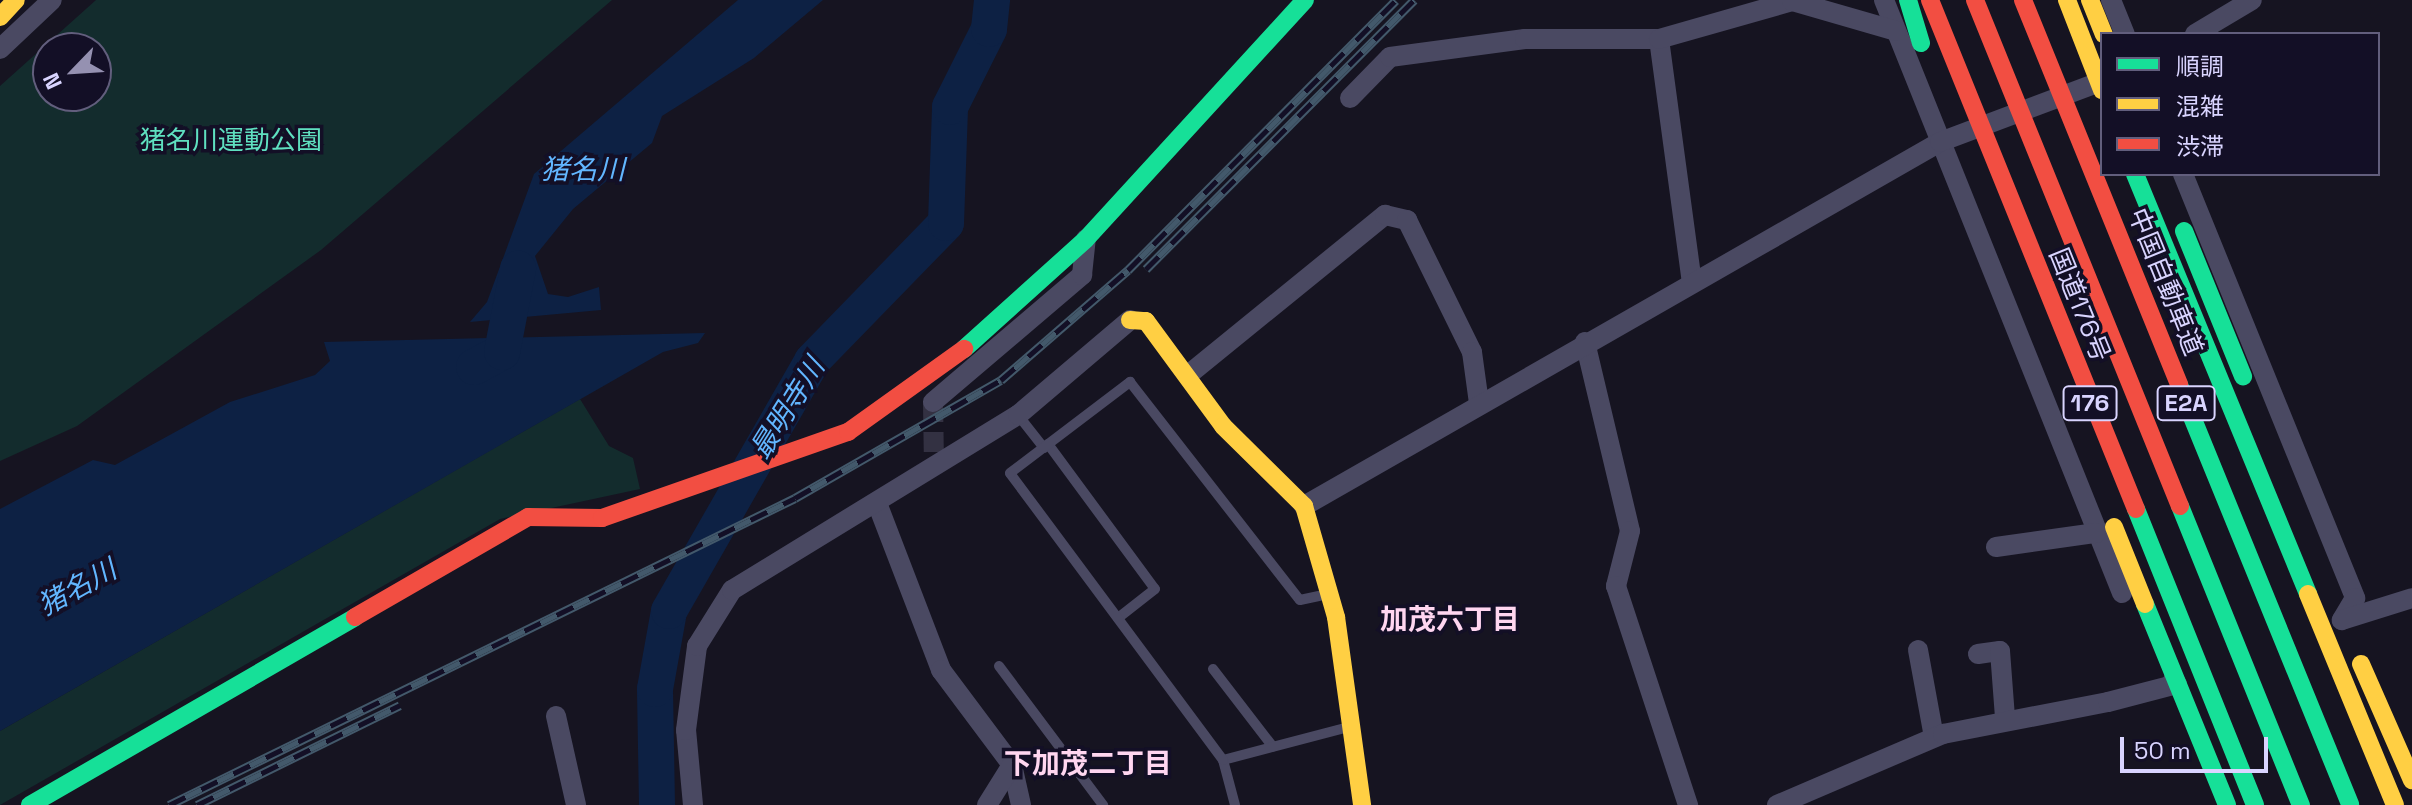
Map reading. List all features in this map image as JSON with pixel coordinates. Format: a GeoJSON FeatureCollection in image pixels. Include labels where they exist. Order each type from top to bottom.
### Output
{"type":"FeatureCollection","features":[{"type":"Feature","properties":{"kind":"main road"},"geometry":{"type":"LineString","coordinates":[[30,805],[528,517],[602,518],[848,432],[992,328],[1086,239],[1305,0]]}},
{"type":"Feature","properties":{"kind":"main road"},"geometry":{"type":"LineString","coordinates":[[1908,0],[2227,805]]}},
{"type":"Feature","properties":{"kind":"main road","name":"国道176号"},"geometry":{"type":"LineString","coordinates":[[1930,0],[2255,805]]}},
{"type":"Feature","properties":{"kind":"main road","name":"E2A"},"geometry":{"type":"LineString","coordinates":[[1975,0],[2301,805]]}},
{"type":"Feature","properties":{"kind":"main road","name":"中国自動車道"},"geometry":{"type":"LineString","coordinates":[[2023,0],[2350,805]]}},
{"type":"Feature","properties":{"kind":"main road"},"geometry":{"type":"LineString","coordinates":[[2067,0],[2100,85]]}},
{"type":"Feature","properties":{"kind":"main road"},"geometry":{"type":"LineString","coordinates":[[2090,0],[2103,32]]}},
{"type":"Feature","properties":{"kind":"main road"},"geometry":{"type":"LineString","coordinates":[[2136,176],[2395,805]]}},
{"type":"Feature","properties":{"kind":"main road"},"geometry":{"type":"LineString","coordinates":[[2162,176],[2342,620],[2412,780]]}},
{"type":"Feature","properties":{"kind":"main road"},"geometry":{"type":"LineString","coordinates":[[1130,320],[1146,321],[1223,426],[1304,506],[1329,594],[1355,726],[1357,804]]}},
{"type":"Feature","properties":{"kind":"street"},"geometry":{"type":"LineString","coordinates":[[0,49],[52,0]]}},
{"type":"Feature","properties":{"kind":"street"},"geometry":{"type":"LineString","coordinates":[[1777,805],[1934,737],[2005,718],[2177,684],[2135,625],[1884,0]]}},
{"type":"Feature","properties":{"kind":"street"},"geometry":{"type":"LineString","coordinates":[[2111,0],[2124,32]]}},
{"type":"Feature","properties":{"kind":"street"},"geometry":{"type":"LineString","coordinates":[[2198,32],[2252,0]]}},
{"type":"Feature","properties":{"kind":"street"},"geometry":{"type":"LineString","coordinates":[[1350,98],[1390,57],[1525,39],[1659,39],[1792,1],[1896,31]]}},
{"type":"Feature","properties":{"kind":"street"},"geometry":{"type":"LineString","coordinates":[[1659,39],[1692,282]]}},
{"type":"Feature","properties":{"kind":"street"},"geometry":{"type":"LineString","coordinates":[[1304,506],[1585,342],[1940,142],[2100,82]]}},
{"type":"Feature","properties":{"kind":"street"},"geometry":{"type":"LineString","coordinates":[[2184,176],[2355,598],[2342,620]]}},
{"type":"Feature","properties":{"kind":"street"},"geometry":{"type":"LineString","coordinates":[[1188,375],[1385,215],[1407,220],[1472,352],[1479,403]]}},
{"type":"Feature","properties":{"kind":"street"},"geometry":{"type":"LineString","coordinates":[[933,402],[1082,275],[1086,239]]}},
{"type":"Feature","properties":{"kind":"street"},"geometry":{"type":"LineString","coordinates":[[693,805],[686,730],[704,635],[732,590],[1018,415],[1130,320]]}},
{"type":"Feature","properties":{"kind":"street"},"geometry":{"type":"LineString","coordinates":[[1585,342],[1630,531],[1616,586],[1688,805]]}},
{"type":"Feature","properties":{"kind":"street"},"geometry":{"type":"LineString","coordinates":[[877,503],[941,670],[1012,765],[1021,805]]}},
{"type":"Feature","properties":{"kind":"street"},"geometry":{"type":"LineString","coordinates":[[1996,547],[2096,533]]}},
{"type":"Feature","properties":{"kind":"street"},"geometry":{"type":"LineString","coordinates":[[2342,620],[2412,598]]}},
{"type":"Feature","properties":{"kind":"street"},"geometry":{"type":"LineString","coordinates":[[1918,650],[1934,737]]}},
{"type":"Feature","properties":{"kind":"street"},"geometry":{"type":"LineString","coordinates":[[1978,654],[2000,651],[2005,718]]}},
{"type":"Feature","properties":{"kind":"street"},"geometry":{"type":"LineString","coordinates":[[556,716],[576,805]]}},
{"type":"Feature","properties":{"kind":"street"},"geometry":{"type":"LineString","coordinates":[[987,805],[1012,765]]}},
{"type":"Feature","properties":{"kind":"lane"},"geometry":{"type":"LineString","coordinates":[[1235,805],[1223,760],[1010,473],[1130,382],[1300,600],[1329,594]]}},
{"type":"Feature","properties":{"kind":"lane"},"geometry":{"type":"LineString","coordinates":[[1018,415],[1046,446],[1155,589],[1118,618]]}},
{"type":"Feature","properties":{"kind":"lane"},"geometry":{"type":"LineString","coordinates":[[999,666],[1103,805]]}},
{"type":"Feature","properties":{"kind":"lane"},"geometry":{"type":"LineString","coordinates":[[1213,669],[1273,747]]}},
{"type":"Feature","properties":{"kind":"lane"},"geometry":{"type":"LineString","coordinates":[[1223,760],[1355,726]]}},
{"type":"Feature","properties":{"kind":"green space","name":"猪名川運動公園"},"geometry":{"type":"Polygon","coordinates":[[[96,0],[612,0],[321,250],[77,426],[0,461],[0,86],[32,57],[32,112],[112,112],[112,32],[60,32],[96,0]]]}},
{"type":"Feature","properties":{"kind":"green space"},"geometry":{"type":"Polygon","coordinates":[[[580,399],[609,446],[633,458],[640,489],[500,519],[0,805],[0,731],[580,399]]]}},
{"type":"Feature","properties":{"kind":"water","name":"猪名川"},"geometry":{"type":"Polygon","coordinates":[[[738,0],[823,0],[754,58],[662,116],[652,143],[573,209],[535,256],[548,294],[568,297],[599,287],[601,310],[470,322],[487,302],[534,174],[738,0]]]}},
{"type":"Feature","properties":{"kind":"water"},"geometry":{"type":"Polygon","coordinates":[[[705,333],[698,343],[663,352],[0,731],[0,509],[93,460],[115,465],[230,402],[315,375],[330,361],[324,342],[705,333]]]}},
{"type":"Feature","properties":{"kind":"waterway","name":"最明寺川"},"geometry":{"type":"LineString","coordinates":[[657,805],[655,689],[669,611],[812,361],[946,223],[950,107],[989,29],[992,0]]}},
{"type":"Feature","properties":{"kind":"waterway","name":"猪名川"},"geometry":{"type":"LineString","coordinates":[[474,367],[502,352],[518,269]]}},
{"type":"Feature","properties":{"kind":"tunnel"},"geometry":{"type":"LineString","coordinates":[[933,402],[934,466]]}},
{"type":"Feature","properties":{"kind":"railway"},"geometry":{"type":"LineString","coordinates":[[169,805],[795,498],[1001,380],[1128,270],[1396,0]]}},
{"type":"Feature","properties":{"kind":"railway"},"geometry":{"type":"LineString","coordinates":[[1146,269],[1414,0]]}},
{"type":"Feature","properties":{"kind":"railway"},"geometry":{"type":"LineString","coordinates":[[197,805],[400,705]]}},
{"type":"Feature","properties":{"kind":"traffic: fast"},"geometry":{"type":"LineString","coordinates":[[964,349],[1086,239],[1305,0]]}},
{"type":"Feature","properties":{"kind":"traffic: fast"},"geometry":{"type":"LineString","coordinates":[[1908,0],[1921,43]]}},
{"type":"Feature","properties":{"kind":"traffic: fast"},"geometry":{"type":"LineString","coordinates":[[2136,176],[2308,594]]}},
{"type":"Feature","properties":{"kind":"traffic: fast"},"geometry":{"type":"LineString","coordinates":[[2184,231],[2243,376]]}},
{"type":"Feature","properties":{"kind":"traffic: fast"},"geometry":{"type":"LineString","coordinates":[[2179,385],[2350,805]]}},
{"type":"Feature","properties":{"kind":"traffic: fast"},"geometry":{"type":"LineString","coordinates":[[2180,506],[2301,805]]}},
{"type":"Feature","properties":{"kind":"traffic: fast"},"geometry":{"type":"LineString","coordinates":[[2136,509],[2255,805]]}},
{"type":"Feature","properties":{"kind":"traffic: fast"},"geometry":{"type":"LineString","coordinates":[[2145,604],[2227,805]]}},
{"type":"Feature","properties":{"kind":"traffic: fast"},"geometry":{"type":"LineString","coordinates":[[30,805],[355,617]]}},
{"type":"Feature","properties":{"kind":"traffic: slow"},"geometry":{"type":"LineString","coordinates":[[0,17],[16,0]]}},
{"type":"Feature","properties":{"kind":"traffic: slow"},"geometry":{"type":"LineString","coordinates":[[2067,0],[2100,85]]}},
{"type":"Feature","properties":{"kind":"traffic: slow"},"geometry":{"type":"LineString","coordinates":[[2090,0],[2103,32]]}},
{"type":"Feature","properties":{"kind":"traffic: slow"},"geometry":{"type":"LineString","coordinates":[[1130,320],[1146,321],[1223,426],[1304,506],[1336,617],[1362,805]]}},
{"type":"Feature","properties":{"kind":"traffic: slow"},"geometry":{"type":"LineString","coordinates":[[2114,527],[2145,604]]}},
{"type":"Feature","properties":{"kind":"traffic: slow"},"geometry":{"type":"LineString","coordinates":[[2308,594],[2395,805]]}},
{"type":"Feature","properties":{"kind":"traffic: slow"},"geometry":{"type":"LineString","coordinates":[[2361,664],[2412,780]]}},
{"type":"Feature","properties":{"kind":"traffic: jam"},"geometry":{"type":"LineString","coordinates":[[1930,0],[2136,509]]}},
{"type":"Feature","properties":{"kind":"traffic: jam"},"geometry":{"type":"LineString","coordinates":[[1975,0],[2180,506]]}},
{"type":"Feature","properties":{"kind":"traffic: jam"},"geometry":{"type":"LineString","coordinates":[[2023,0],[2179,385]]}},
{"type":"Feature","properties":{"kind":"traffic: jam"},"geometry":{"type":"LineString","coordinates":[[355,617],[528,517],[602,518],[848,432],[964,349]]}},
{"type":"Feature","properties":{"kind":"district","name":"加茂六丁目"},"geometry":{"type":"Point","coordinates":[1450,619]}},
{"type":"Feature","properties":{"kind":"district","name":"下加茂二丁目"},"geometry":{"type":"Point","coordinates":[1088,763]}}]}
